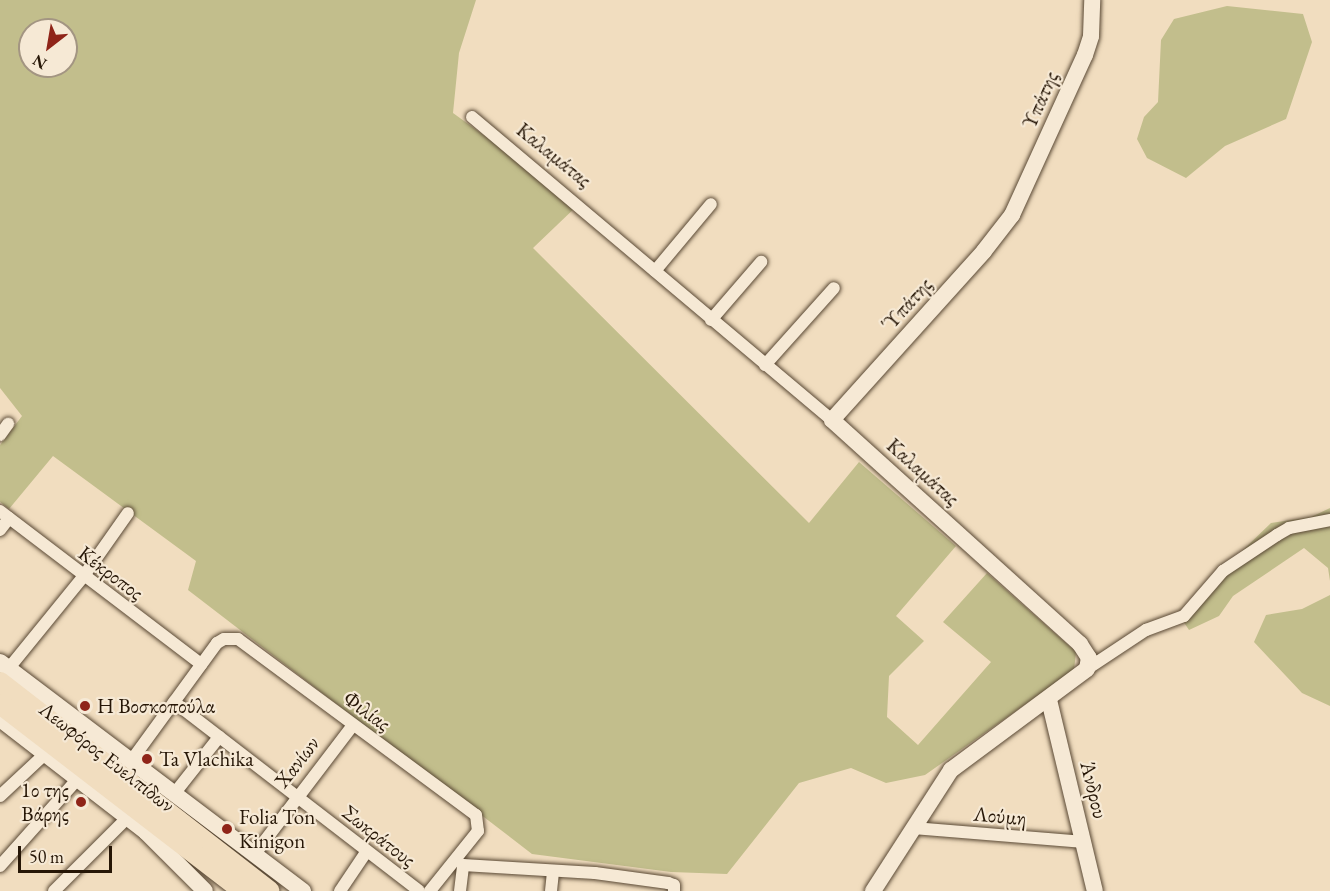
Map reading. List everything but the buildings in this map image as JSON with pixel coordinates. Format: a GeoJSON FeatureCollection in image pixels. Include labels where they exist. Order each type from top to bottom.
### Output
{"type":"FeatureCollection","features":[{"type":"Feature","properties":{"kind":"main road","name":"Λεωφόρος Ευελπίδων"},"geometry":{"type":"LineString","coordinates":[[3,671],[67,735],[191,831],[234,885]]}},
{"type":"Feature","properties":{"kind":"main road","name":"Λεωφόρος Ευελπίδων"},"geometry":{"type":"LineString","coordinates":[[0,704],[82,775],[151,828],[234,885],[269,891]]}},
{"type":"Feature","properties":{"kind":"street","name":"Υπάτης"},"geometry":{"type":"LineString","coordinates":[[1012,215],[1091,36],[1092,0]]}},
{"type":"Feature","properties":{"kind":"street","name":"Καλαμάτας"},"geometry":{"type":"LineString","coordinates":[[472,117],[832,420],[1080,644],[1089,658],[1087,669]]}},
{"type":"Feature","properties":{"kind":"street"},"geometry":{"type":"LineString","coordinates":[[655,271],[711,204]]}},
{"type":"Feature","properties":{"kind":"street","name":"Ύπάτης"},"geometry":{"type":"LineString","coordinates":[[832,420],[984,251],[1012,215]]}},
{"type":"Feature","properties":{"kind":"street"},"geometry":{"type":"LineString","coordinates":[[711,320],[761,262]]}},
{"type":"Feature","properties":{"kind":"street"},"geometry":{"type":"LineString","coordinates":[[765,365],[834,288]]}},
{"type":"Feature","properties":{"kind":"street"},"geometry":{"type":"LineString","coordinates":[[0,435],[8,424]]}},
{"type":"Feature","properties":{"kind":"street"},"geometry":{"type":"LineString","coordinates":[[128,513],[83,577],[3,671],[58,706],[303,891]]}},
{"type":"Feature","properties":{"kind":"street"},"geometry":{"type":"LineString","coordinates":[[0,530],[4,514]]}},
{"type":"Feature","properties":{"kind":"street","name":"Κέκροπος"},"geometry":{"type":"LineString","coordinates":[[4,514],[83,577],[201,664]]}},
{"type":"Feature","properties":{"kind":"street"},"geometry":{"type":"LineString","coordinates":[[873,891],[951,770],[1049,700],[1087,669],[1146,630],[1184,616],[1223,571],[1277,535],[1289,528],[1330,520]]}},
{"type":"Feature","properties":{"kind":"street","name":"Φιλίας"},"geometry":{"type":"LineString","coordinates":[[201,664],[217,643],[230,638],[245,643],[480,819],[478,831],[458,863]]}},
{"type":"Feature","properties":{"kind":"street"},"geometry":{"type":"LineString","coordinates":[[131,761],[201,664]]}},
{"type":"Feature","properties":{"kind":"street","name":"Άνδρου"},"geometry":{"type":"LineString","coordinates":[[1049,700],[1095,891]]}},
{"type":"Feature","properties":{"kind":"street","name":"Σωκράτους"},"geometry":{"type":"LineString","coordinates":[[174,702],[418,891]]}},
{"type":"Feature","properties":{"kind":"street"},"geometry":{"type":"LineString","coordinates":[[58,706],[67,735]]}},
{"type":"Feature","properties":{"kind":"street"},"geometry":{"type":"LineString","coordinates":[[0,719],[45,754],[82,775],[128,818],[151,828],[205,891]]}},
{"type":"Feature","properties":{"kind":"street","name":"Χανίων"},"geometry":{"type":"LineString","coordinates":[[234,885],[353,725]]}},
{"type":"Feature","properties":{"kind":"street"},"geometry":{"type":"LineString","coordinates":[[180,798],[219,737]]}},
{"type":"Feature","properties":{"kind":"street"},"geometry":{"type":"LineString","coordinates":[[0,796],[45,754]]}},
{"type":"Feature","properties":{"kind":"street"},"geometry":{"type":"LineString","coordinates":[[0,866],[82,775]]}},
{"type":"Feature","properties":{"kind":"street"},"geometry":{"type":"LineString","coordinates":[[180,798],[191,831]]}},
{"type":"Feature","properties":{"kind":"street"},"geometry":{"type":"LineString","coordinates":[[54,891],[128,818]]}},
{"type":"Feature","properties":{"kind":"street","name":"Λούμη"},"geometry":{"type":"LineString","coordinates":[[913,828],[1084,842]]}},
{"type":"Feature","properties":{"kind":"street"},"geometry":{"type":"LineString","coordinates":[[340,891],[367,851]]}},
{"type":"Feature","properties":{"kind":"street"},"geometry":{"type":"LineString","coordinates":[[458,863],[668,883],[674,885],[674,891]]}},
{"type":"Feature","properties":{"kind":"street"},"geometry":{"type":"LineString","coordinates":[[430,891],[458,863]]}},
{"type":"Feature","properties":{"kind":"street"},"geometry":{"type":"LineString","coordinates":[[458,863],[460,891]]}},
{"type":"Feature","properties":{"kind":"street"},"geometry":{"type":"LineString","coordinates":[[551,891],[554,872]]}},
{"type":"Feature","properties":{"kind":"shaded area"},"geometry":{"type":"Polygon","coordinates":[[[0,0],[476,0],[459,53],[453,113],[579,204],[533,248],[809,523],[859,462],[956,546],[896,616],[924,641],[889,676],[887,717],[918,745],[991,662],[943,622],[987,573],[1076,652],[1074,670],[925,775],[886,783],[851,768],[799,783],[727,874],[671,872],[532,854],[188,590],[196,561],[53,456],[9,509],[0,502],[0,445],[22,416],[0,388],[0,0]]]}},
{"type":"Feature","properties":{"kind":"shaded area"},"geometry":{"type":"Polygon","coordinates":[[[1227,6],[1303,14],[1312,42],[1286,119],[1225,146],[1186,178],[1147,158],[1137,139],[1144,117],[1158,102],[1161,40],[1174,19],[1227,6]]]}},
{"type":"Feature","properties":{"kind":"shaded area"},"geometry":{"type":"Polygon","coordinates":[[[1330,508],[1330,581],[1328,568],[1304,548],[1233,596],[1219,616],[1189,630],[1183,621],[1190,601],[1271,523],[1311,517],[1330,508]]]}},
{"type":"Feature","properties":{"kind":"shaded area"},"geometry":{"type":"Polygon","coordinates":[[[1330,595],[1330,706],[1302,693],[1254,642],[1266,615],[1302,609],[1330,595]]]}},
{"type":"Feature","properties":{"kind":"place","name":"Η Βοσκοπούλα"},"geometry":{"type":"Point","coordinates":[85,706]}},
{"type":"Feature","properties":{"kind":"place","name":"Ta Vlachika"},"geometry":{"type":"Point","coordinates":[147,759]}},
{"type":"Feature","properties":{"kind":"place","name":"1ο της Βάρης"},"geometry":{"type":"Point","coordinates":[81,802]}},
{"type":"Feature","properties":{"kind":"place","name":"Folia Ton Kinigon"},"geometry":{"type":"Point","coordinates":[227,829]}}]}
